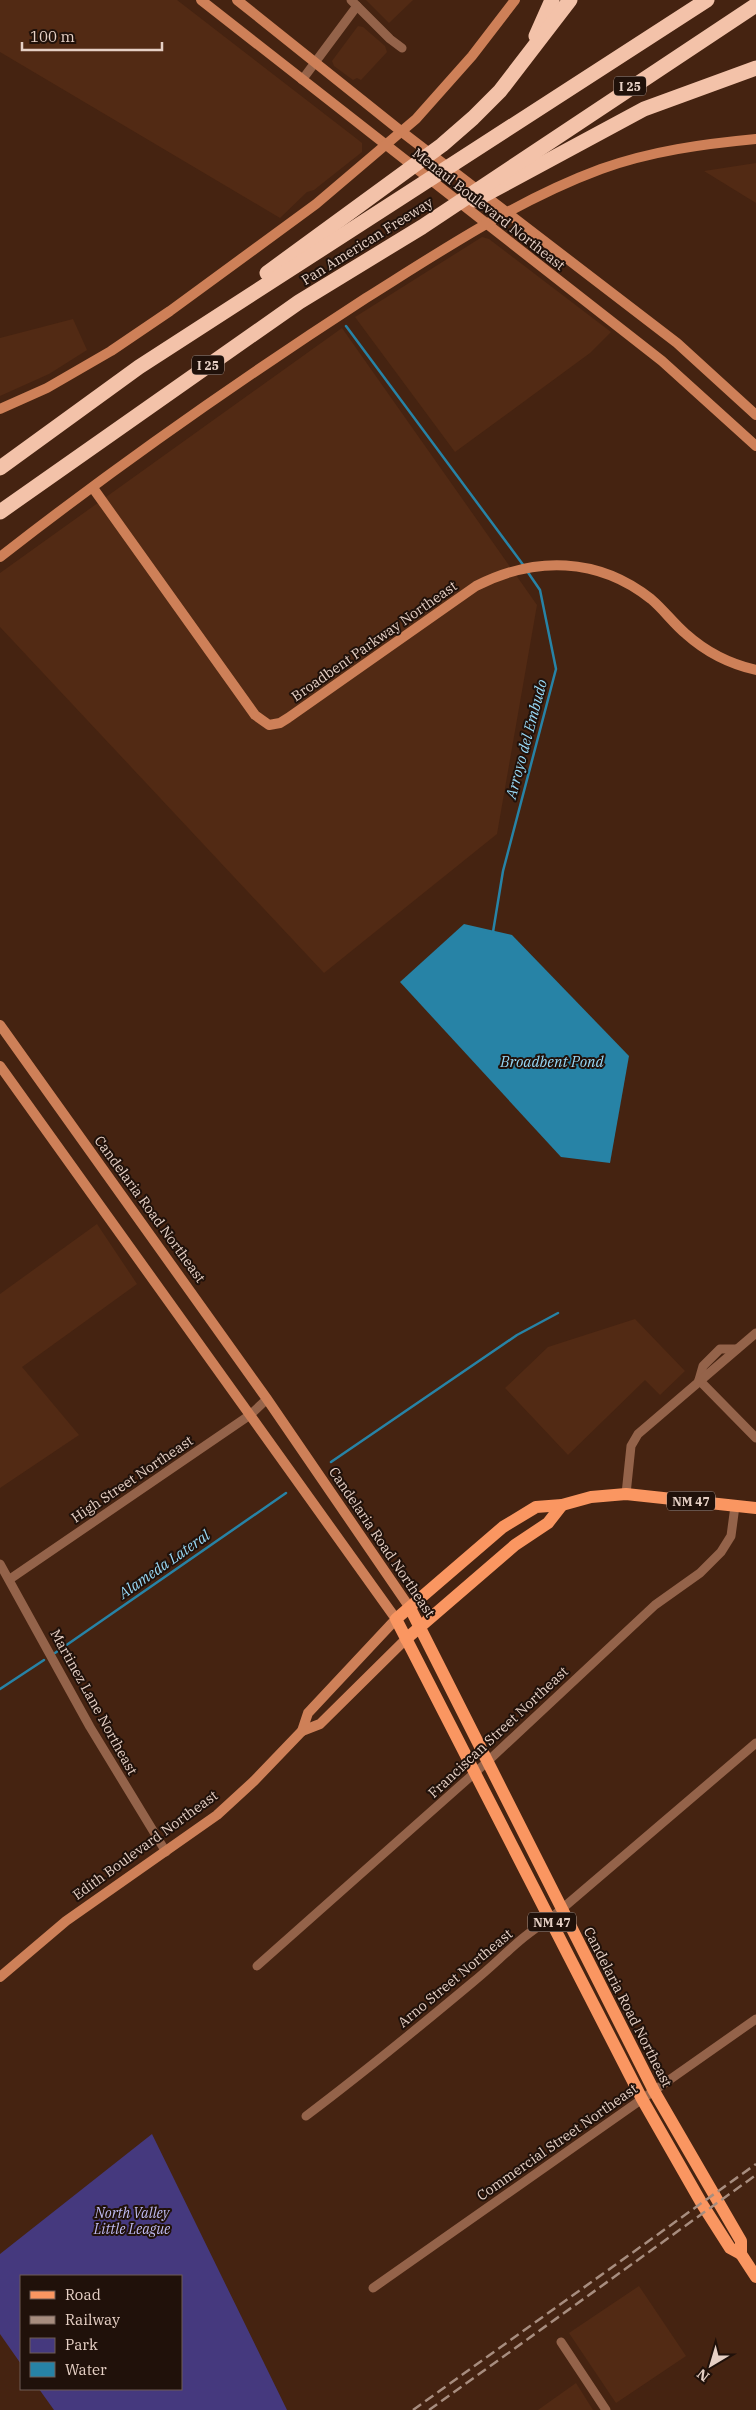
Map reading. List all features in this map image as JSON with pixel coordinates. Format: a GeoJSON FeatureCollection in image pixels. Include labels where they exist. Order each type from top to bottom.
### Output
{"type":"FeatureCollection","features":[{"type":"Feature","properties":{"kind":"highway"},"geometry":{"type":"LineString","coordinates":[[139,367],[457,132],[500,92],[570,0]]}},
{"type":"Feature","properties":{"kind":"highway","name":"Pan American Freeway"},"geometry":{"type":"LineString","coordinates":[[0,468],[139,367],[707,0]]}},
{"type":"Feature","properties":{"kind":"highway","name":"Pan American Freeway"},"geometry":{"type":"LineString","coordinates":[[0,512],[292,307],[422,227],[756,4]]}},
{"type":"Feature","properties":{"kind":"highway"},"geometry":{"type":"LineString","coordinates":[[500,92],[536,35],[550,6]]}},
{"type":"Feature","properties":{"kind":"highway"},"geometry":{"type":"LineString","coordinates":[[422,227],[518,178],[644,108],[756,68]]}},
{"type":"Feature","properties":{"kind":"main road","name":"Menaul Boulevard Northeast"},"geometry":{"type":"LineString","coordinates":[[201,0],[486,225],[662,360],[756,446]]}},
{"type":"Feature","properties":{"kind":"main road","name":"Menaul Boulevard Northeast"},"geometry":{"type":"LineString","coordinates":[[237,0],[402,132],[677,343],[756,415]]}},
{"type":"Feature","properties":{"kind":"main road"},"geometry":{"type":"LineString","coordinates":[[0,409],[72,374],[119,346],[286,227],[402,132],[472,56],[515,0]]}},
{"type":"Feature","properties":{"kind":"main road"},"geometry":{"type":"LineString","coordinates":[[0,557],[287,349],[508,212],[578,178],[629,160],[698,145],[756,139]]}},
{"type":"Feature","properties":{"kind":"main road","name":"Broadbent Parkway Northeast"},"geometry":{"type":"LineString","coordinates":[[93,488],[255,715],[269,724],[280,723],[288,718],[476,586],[509,572],[542,565],[587,568],[620,580],[652,600],[685,634],[706,650],[731,663],[756,670]]}},
{"type":"Feature","properties":{"kind":"main road","name":"Candelaria Road Northeast"},"geometry":{"type":"LineString","coordinates":[[0,1025],[267,1399],[410,1608],[654,2091],[713,2196],[741,2241],[741,2254]]}},
{"type":"Feature","properties":{"kind":"main road"},"geometry":{"type":"LineString","coordinates":[[0,1066],[396,1619]]}},
{"type":"Feature","properties":{"kind":"main road","name":"Edith Boulevard Northeast"},"geometry":{"type":"LineString","coordinates":[[302,1731],[308,1713],[396,1619],[502,1527],[536,1507],[562,1505],[591,1497],[626,1494]]}},
{"type":"Feature","properties":{"kind":"main road","name":"NM 47"},"geometry":{"type":"LineString","coordinates":[[626,1494],[756,1508]]}},
{"type":"Feature","properties":{"kind":"main road","name":"Edith Boulevard Northeast"},"geometry":{"type":"LineString","coordinates":[[0,1977],[66,1921],[216,1815],[254,1781],[302,1731],[320,1724],[406,1639],[515,1545],[548,1523],[562,1505]]}},
{"type":"Feature","properties":{"kind":"main road","name":"NM 47"},"geometry":{"type":"LineString","coordinates":[[396,1619],[642,2099],[702,2204],[730,2248],[741,2254],[756,2277]]}},
{"type":"Feature","properties":{"kind":"street"},"geometry":{"type":"LineString","coordinates":[[302,80],[316,62],[354,3],[390,39],[402,48]]}},
{"type":"Feature","properties":{"kind":"street"},"geometry":{"type":"LineString","coordinates":[[626,1494],[631,1446],[638,1434],[699,1380],[703,1366],[720,1349],[737,1348],[756,1333]]}},
{"type":"Feature","properties":{"kind":"street"},"geometry":{"type":"LineString","coordinates":[[699,1380],[756,1438]]}},
{"type":"Feature","properties":{"kind":"street","name":"High Street Northeast"},"geometry":{"type":"LineString","coordinates":[[10,1579],[250,1415],[267,1399]]}},
{"type":"Feature","properties":{"kind":"street","name":"Franciscan Street Northeast"},"geometry":{"type":"LineString","coordinates":[[257,1966],[476,1772],[656,1605],[700,1573],[722,1552],[731,1536],[736,1506]]}},
{"type":"Feature","properties":{"kind":"street","name":"Martinez Lane Northeast"},"geometry":{"type":"LineString","coordinates":[[0,1564],[10,1579],[90,1727],[166,1852]]}},
{"type":"Feature","properties":{"kind":"street","name":"Arno Street Northeast"},"geometry":{"type":"LineString","coordinates":[[306,2116],[361,2075],[537,1927],[550,1919],[756,1743]]}},
{"type":"Feature","properties":{"kind":"street","name":"Commercial Street Northeast"},"geometry":{"type":"LineString","coordinates":[[373,2288],[756,2019]]}},
{"type":"Feature","properties":{"kind":"street"},"geometry":{"type":"LineString","coordinates":[[561,2342],[606,2410]]}},
{"type":"Feature","properties":{"kind":"shaded area"},"geometry":{"type":"Polygon","coordinates":[[[0,0],[177,0],[362,143],[362,152],[314,190],[307,192],[280,218],[0,52],[0,0]]]}},
{"type":"Feature","properties":{"kind":"shaded area"},"geometry":{"type":"Polygon","coordinates":[[[366,0],[413,0],[389,23],[366,0]]]}},
{"type":"Feature","properties":{"kind":"shaded area"},"geometry":{"type":"Polygon","coordinates":[[[358,26],[363,27],[385,46],[387,52],[361,80],[357,78],[353,80],[334,66],[332,61],[358,26]]]}},
{"type":"Feature","properties":{"kind":"shaded area"},"geometry":{"type":"Polygon","coordinates":[[[756,163],[756,203],[704,171],[756,163]]]}},
{"type":"Feature","properties":{"kind":"shaded area"},"geometry":{"type":"Polygon","coordinates":[[[482,237],[489,239],[611,332],[590,353],[455,452],[355,317],[482,237]]]}},
{"type":"Feature","properties":{"kind":"shaded area"},"geometry":{"type":"Polygon","coordinates":[[[73,319],[87,350],[49,374],[0,396],[0,338],[73,319]]]}},
{"type":"Feature","properties":{"kind":"shaded area"},"geometry":{"type":"Polygon","coordinates":[[[342,328],[537,605],[497,834],[324,973],[0,627],[0,573],[342,328]]]}},
{"type":"Feature","properties":{"kind":"shaded area"},"geometry":{"type":"Polygon","coordinates":[[[97,1224],[137,1284],[22,1367],[79,1435],[0,1488],[0,1294],[97,1224]]]}},
{"type":"Feature","properties":{"kind":"shaded area"},"geometry":{"type":"Polygon","coordinates":[[[635,1319],[685,1371],[660,1395],[645,1380],[568,1455],[505,1388],[548,1347],[635,1319]]]}},
{"type":"Feature","properties":{"kind":"shaded area"},"geometry":{"type":"Polygon","coordinates":[[[639,2286],[686,2356],[616,2403],[569,2333],[639,2286]]]}},
{"type":"Feature","properties":{"kind":"shaded area"},"geometry":{"type":"Polygon","coordinates":[[[576,2383],[593,2410],[538,2410],[576,2383]]]}},
{"type":"Feature","properties":{"kind":"green space","name":"North Valley Little League"},"geometry":{"type":"Polygon","coordinates":[[[152,2134],[287,2410],[54,2410],[40,2390],[182,2390],[182,2275],[20,2275],[20,2363],[0,2334],[0,2254],[152,2134]]]}},
{"type":"Feature","properties":{"kind":"water","name":"Broadbent Pond"},"geometry":{"type":"Polygon","coordinates":[[[464,924],[512,935],[629,1056],[610,1163],[561,1157],[400,982],[464,924]]]}},
{"type":"Feature","properties":{"kind":"waterway","name":"Arroyo del Embudo"},"geometry":{"type":"LineString","coordinates":[[346,326],[524,566]]}},
{"type":"Feature","properties":{"kind":"waterway","name":"Arroyo del Embudo"},"geometry":{"type":"LineString","coordinates":[[493,932],[503,871],[556,669],[540,590],[527,571]]}},
{"type":"Feature","properties":{"kind":"waterway"},"geometry":{"type":"LineString","coordinates":[[331,1462],[517,1335],[558,1313]]}},
{"type":"Feature","properties":{"kind":"waterway","name":"Alameda Lateral"},"geometry":{"type":"LineString","coordinates":[[55,1653],[286,1493]]}},
{"type":"Feature","properties":{"kind":"waterway"},"geometry":{"type":"LineString","coordinates":[[0,1689],[44,1660]]}},
{"type":"Feature","properties":{"kind":"railway"},"geometry":{"type":"LineString","coordinates":[[413,2410],[756,2164]]}},
{"type":"Feature","properties":{"kind":"railway"},"geometry":{"type":"LineString","coordinates":[[429,2410],[756,2175]]}}]}
